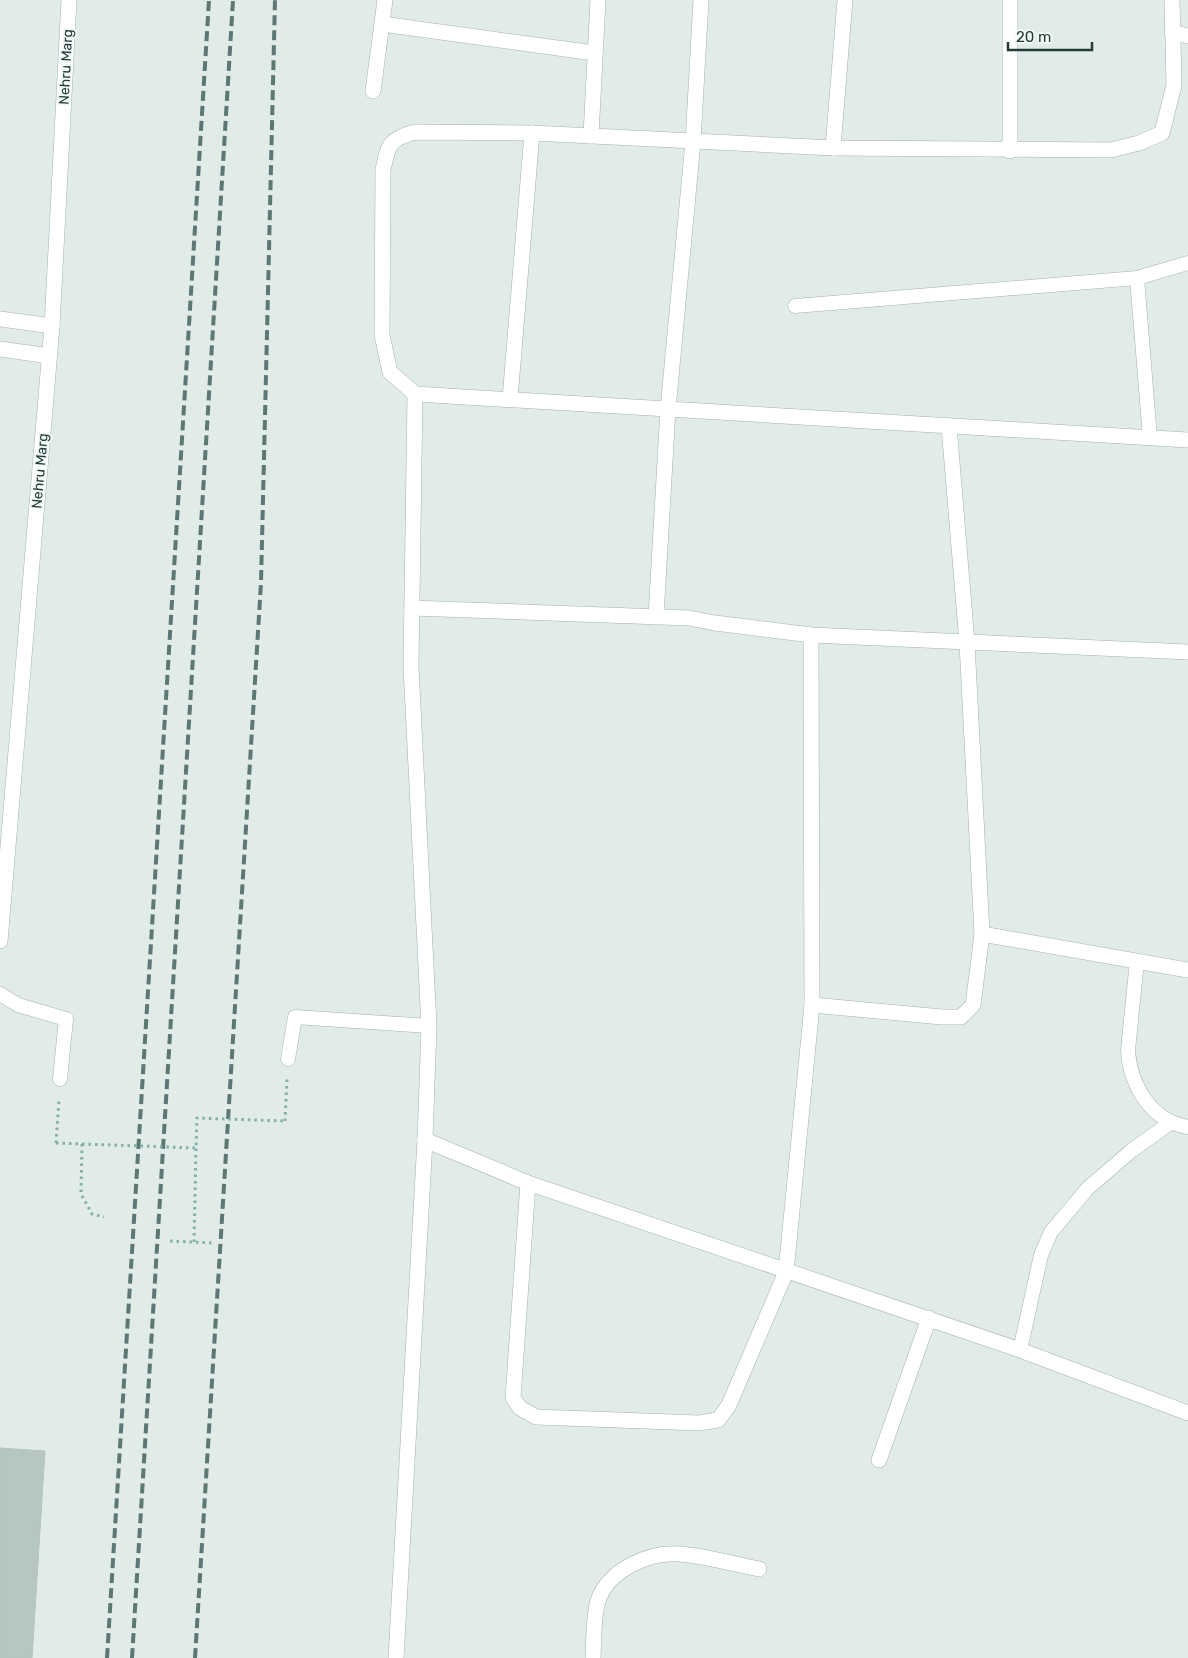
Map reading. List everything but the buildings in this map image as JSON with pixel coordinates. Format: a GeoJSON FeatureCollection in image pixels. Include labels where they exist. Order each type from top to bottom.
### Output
{"type":"FeatureCollection","features":[{"type":"Feature","properties":{"kind":"street","name":"Nehru Marg"},"geometry":{"type":"LineString","coordinates":[[0,941],[52,326],[69,0]]}},
{"type":"Feature","properties":{"kind":"street"},"geometry":{"type":"LineString","coordinates":[[373,91],[385,0]]}},
{"type":"Feature","properties":{"kind":"street"},"geometry":{"type":"LineString","coordinates":[[591,136],[598,0]]}},
{"type":"Feature","properties":{"kind":"street"},"geometry":{"type":"LineString","coordinates":[[656,617],[668,409],[693,142],[701,0]]}},
{"type":"Feature","properties":{"kind":"street"},"geometry":{"type":"LineString","coordinates":[[833,148],[845,0]]}},
{"type":"Feature","properties":{"kind":"street"},"geometry":{"type":"LineString","coordinates":[[1010,0],[1010,151]]}},
{"type":"Feature","properties":{"kind":"street"},"geometry":{"type":"LineString","coordinates":[[1172,0],[1174,85],[1162,133],[1139,143],[1111,150],[1010,151],[833,148],[532,133],[415,132],[396,137],[387,150],[383,170],[382,335],[390,372],[415,394],[1188,440]]}},
{"type":"Feature","properties":{"kind":"street"},"geometry":{"type":"LineString","coordinates":[[382,24],[594,53]]}},
{"type":"Feature","properties":{"kind":"street"},"geometry":{"type":"LineString","coordinates":[[1172,32],[1188,36]]}},
{"type":"Feature","properties":{"kind":"street"},"geometry":{"type":"LineString","coordinates":[[510,399],[532,133]]}},
{"type":"Feature","properties":{"kind":"street"},"geometry":{"type":"LineString","coordinates":[[0,319],[52,326]]}},
{"type":"Feature","properties":{"kind":"street"},"geometry":{"type":"LineString","coordinates":[[0,349],[49,356]]}},
{"type":"Feature","properties":{"kind":"street"},"geometry":{"type":"LineString","coordinates":[[396,1658],[425,1140],[429,1026],[411,667],[415,394]]}},
{"type":"Feature","properties":{"kind":"street"},"geometry":{"type":"LineString","coordinates":[[812,1006],[942,1018],[962,1017],[973,1006],[982,934],[967,643],[949,426]]}},
{"type":"Feature","properties":{"kind":"street"},"geometry":{"type":"LineString","coordinates":[[412,608],[689,618],[811,635],[1188,652]]}},
{"type":"Feature","properties":{"kind":"street"},"geometry":{"type":"LineString","coordinates":[[528,1183],[513,1398],[520,1408],[536,1417],[699,1423],[718,1420],[729,1405],[786,1272],[812,1006],[811,635]]}},
{"type":"Feature","properties":{"kind":"street"},"geometry":{"type":"LineString","coordinates":[[982,934],[1188,970]]}},
{"type":"Feature","properties":{"kind":"street"},"geometry":{"type":"LineString","coordinates":[[425,1140],[528,1183],[786,1272],[929,1318],[1188,1413]]}},
{"type":"Feature","properties":{"kind":"street"},"geometry":{"type":"LineString","coordinates":[[879,1460],[929,1318]]}},
{"type":"Feature","properties":{"kind":"street"},"geometry":{"type":"LineString","coordinates":[[593,1658],[598,1601],[615,1576],[629,1567],[654,1556],[679,1554],[759,1569]]}},
{"type":"Feature","properties":{"kind":"lane"},"geometry":{"type":"LineString","coordinates":[[795,306],[1137,278],[1188,263]]}},
{"type":"Feature","properties":{"kind":"lane"},"geometry":{"type":"LineString","coordinates":[[1137,278],[1150,438]]}},
{"type":"Feature","properties":{"kind":"lane"},"geometry":{"type":"LineString","coordinates":[[1137,961],[1128,1064],[1147,1103],[1170,1123],[1188,1127]]}},
{"type":"Feature","properties":{"kind":"lane"},"geometry":{"type":"LineString","coordinates":[[0,994],[18,1006],[66,1019],[60,1079]]}},
{"type":"Feature","properties":{"kind":"lane"},"geometry":{"type":"LineString","coordinates":[[288,1059],[296,1017],[429,1026]]}},
{"type":"Feature","properties":{"kind":"lane"},"geometry":{"type":"LineString","coordinates":[[1020,1350],[1041,1255],[1051,1232],[1088,1188],[1131,1151],[1170,1123]]}},
{"type":"Feature","properties":{"kind":"path"},"geometry":{"type":"LineString","coordinates":[[194,1242],[197,1118],[285,1121],[288,1059]]}},
{"type":"Feature","properties":{"kind":"path"},"geometry":{"type":"LineString","coordinates":[[60,1079],[56,1143],[196,1148]]}},
{"type":"Feature","properties":{"kind":"path"},"geometry":{"type":"LineString","coordinates":[[82,1144],[81,1194],[92,1214],[104,1217]]}},
{"type":"Feature","properties":{"kind":"path"},"geometry":{"type":"LineString","coordinates":[[170,1241],[213,1243]]}},
{"type":"Feature","properties":{"kind":"railway"},"geometry":{"type":"LineString","coordinates":[[107,1658],[209,0]]}},
{"type":"Feature","properties":{"kind":"railway"},"geometry":{"type":"LineString","coordinates":[[132,1658],[233,0]]}},
{"type":"Feature","properties":{"kind":"railway"},"geometry":{"type":"LineString","coordinates":[[195,1658],[261,583],[275,0]]}}]}
